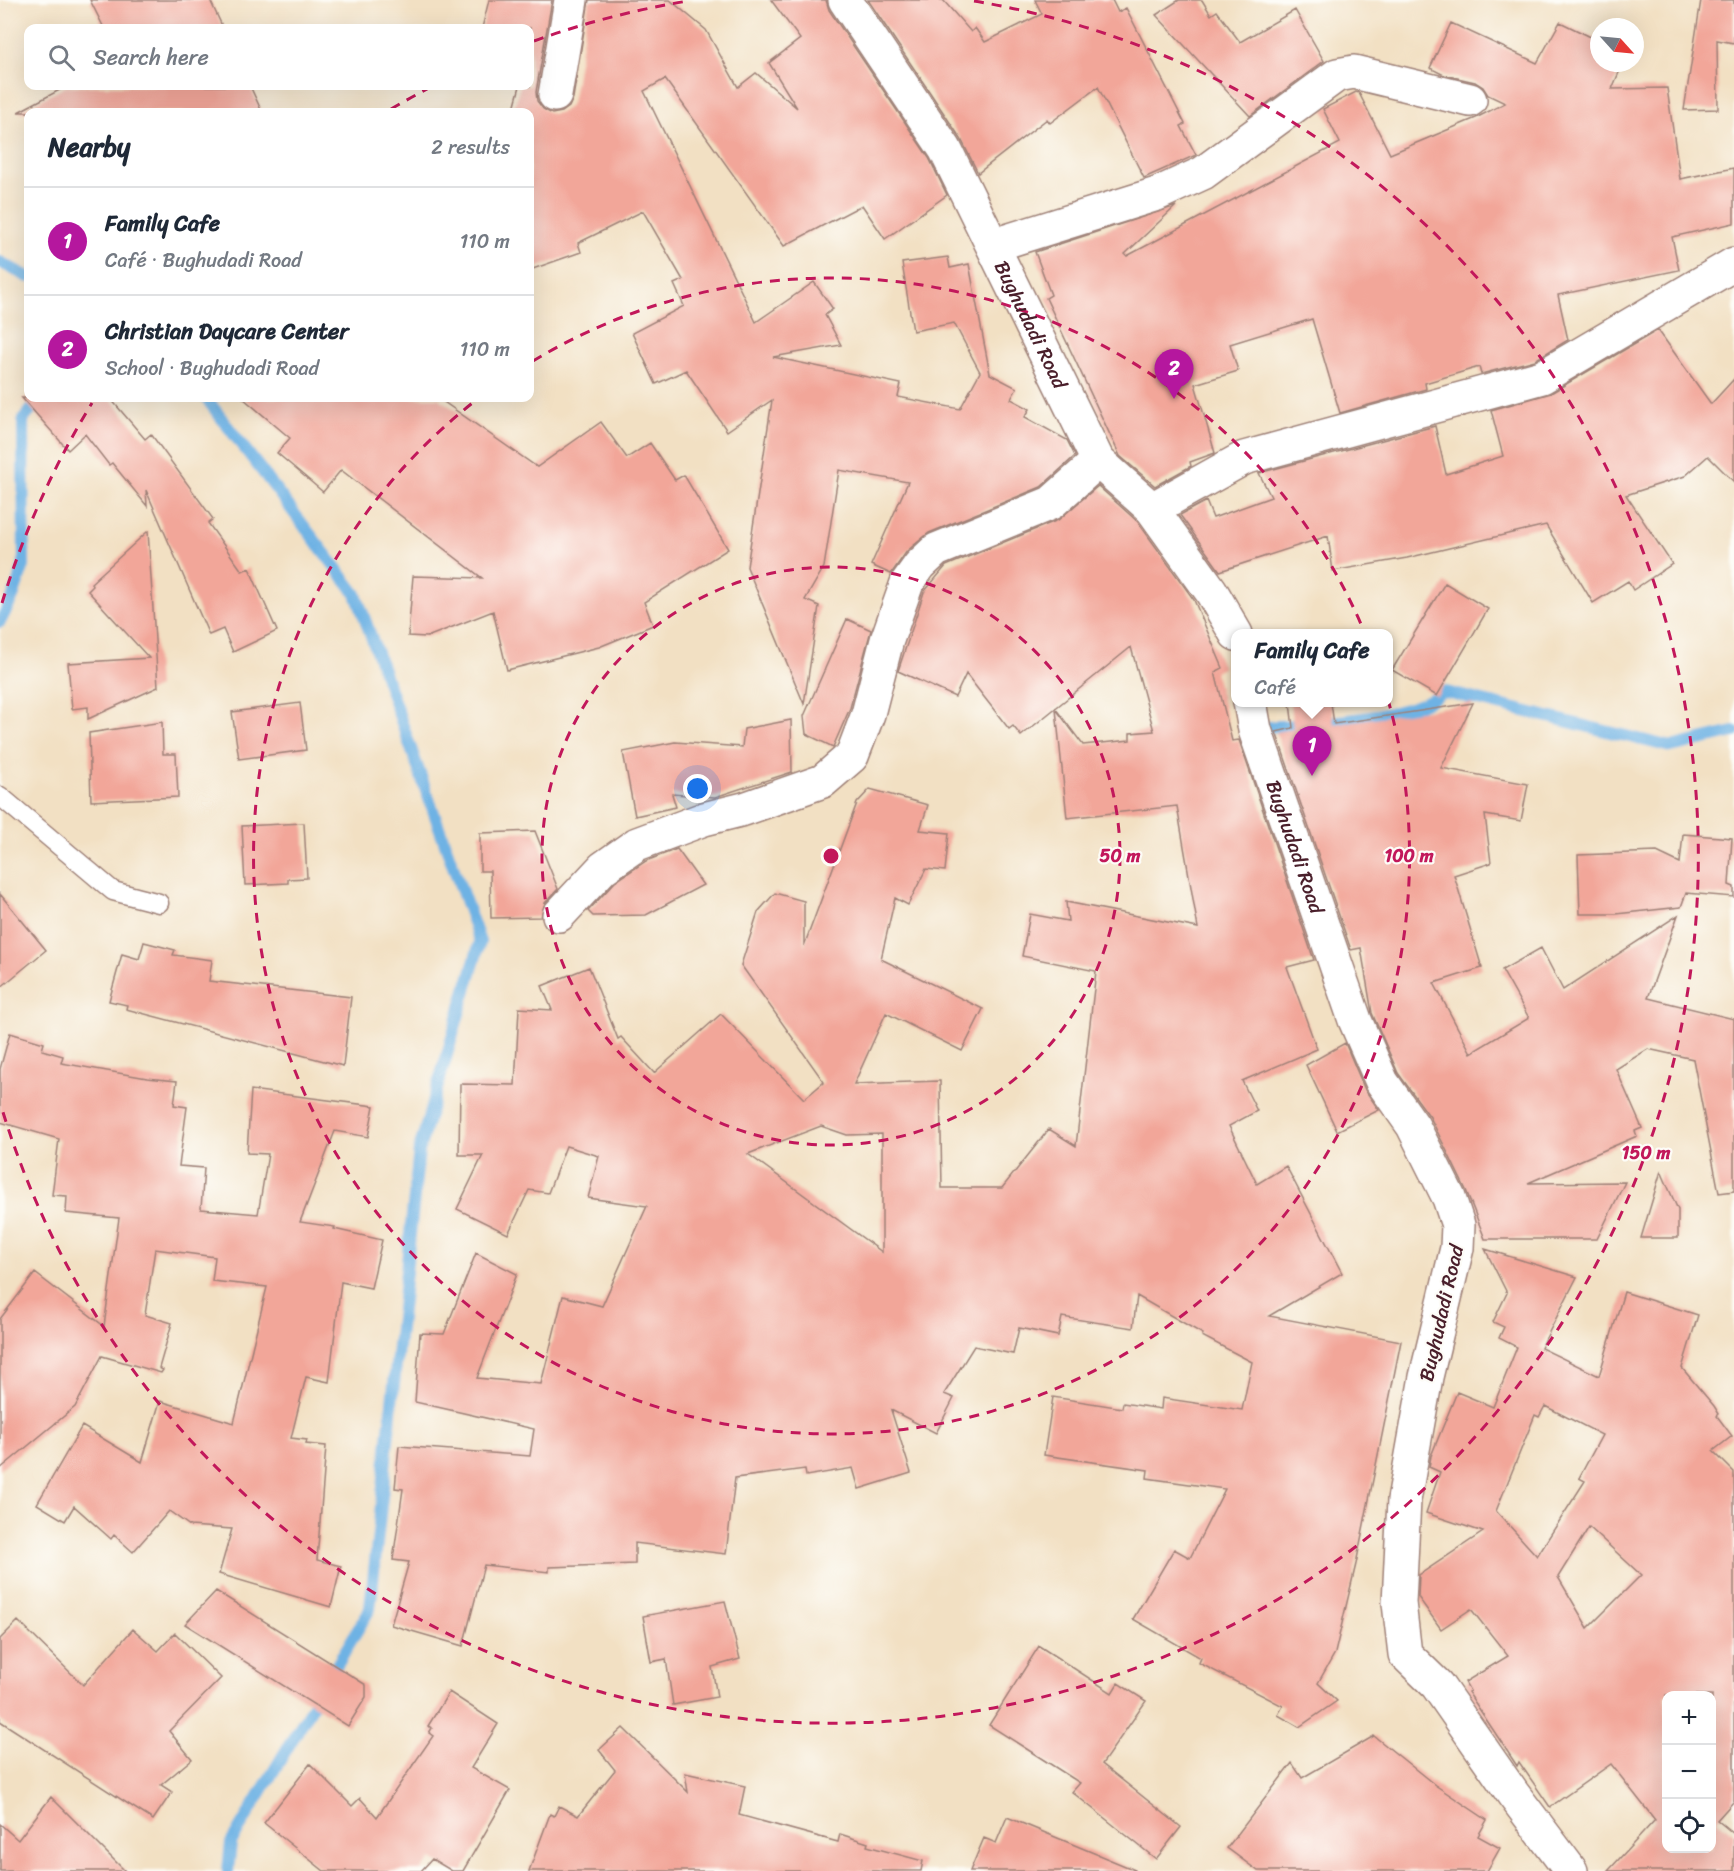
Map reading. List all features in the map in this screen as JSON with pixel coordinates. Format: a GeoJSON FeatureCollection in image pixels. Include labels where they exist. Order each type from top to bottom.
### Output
{"type":"FeatureCollection","features":[{"type":"Feature","properties":{"kind":"street"},"geometry":{"type":"LineString","coordinates":[[555,95],[571,0]]}},
{"type":"Feature","properties":{"kind":"street","name":"Bughudadi Road"},"geometry":{"type":"LineString","coordinates":[[845,0],[945,149],[1098,461],[1152,509],[1211,591],[1233,629]]}},
{"type":"Feature","properties":{"kind":"street"},"geometry":{"type":"LineString","coordinates":[[994,245],[1157,194],[1203,173],[1337,75],[1354,72],[1470,99]]}},
{"type":"Feature","properties":{"kind":"street"},"geometry":{"type":"LineString","coordinates":[[1152,509],[1244,458],[1542,376],[1734,264]]}},
{"type":"Feature","properties":{"kind":"street"},"geometry":{"type":"LineString","coordinates":[[559,915],[603,868],[637,844],[704,819],[744,809],[823,781],[852,756],[868,714],[887,640],[908,583],[920,565],[936,550],[1052,503],[1098,461]]}},
{"type":"Feature","properties":{"kind":"street","name":"Bughudadi Road"},"geometry":{"type":"LineString","coordinates":[[1251,707],[1256,730],[1354,1020],[1382,1082],[1413,1126],[1449,1198],[1458,1225],[1457,1248],[1426,1377],[1404,1500],[1399,1603],[1405,1654],[1437,1685],[1513,1794],[1571,1871]]}},
{"type":"Feature","properties":{"kind":"lane"},"geometry":{"type":"LineString","coordinates":[[0,796],[113,891],[159,903]]}},
{"type":"Feature","properties":{"kind":"building"},"geometry":{"type":"Polygon","coordinates":[[[90,0],[210,0],[221,24],[102,24],[90,0]]]}},
{"type":"Feature","properties":{"kind":"building"},"geometry":{"type":"Polygon","coordinates":[[[489,0],[552,0],[536,92],[537,101],[543,109],[552,114],[562,112],[569,107],[573,98],[589,0],[670,0],[706,30],[738,87],[756,73],[797,108],[769,63],[800,39],[771,0],[826,0],[829,10],[929,158],[947,195],[885,239],[862,205],[784,246],[665,79],[644,91],[756,322],[814,282],[833,309],[825,315],[841,345],[773,357],[901,384],[898,397],[960,409],[980,372],[954,323],[913,331],[902,263],[948,257],[950,268],[969,264],[990,374],[1017,388],[1011,399],[1030,409],[1025,417],[1067,440],[1075,456],[1041,487],[929,533],[907,551],[891,574],[871,565],[908,482],[839,470],[824,567],[805,600],[819,606],[804,704],[747,567],[772,400],[727,431],[686,370],[656,384],[632,333],[684,306],[674,284],[683,280],[643,211],[578,243],[581,252],[534,269],[534,108],[514,108],[519,90],[534,90],[534,24],[483,24],[489,0]]]}},
{"type":"Feature","properties":{"kind":"building"},"geometry":{"type":"Polygon","coordinates":[[[868,0],[943,0],[971,32],[975,28],[985,42],[1042,14],[1035,0],[1112,0],[1118,12],[1126,8],[1185,124],[1181,126],[1196,155],[1144,178],[1098,87],[1050,123],[1047,119],[978,173],[961,139],[868,0]]]}},
{"type":"Feature","properties":{"kind":"building"},"geometry":{"type":"Polygon","coordinates":[[[1179,0],[1202,0],[1211,15],[1217,11],[1240,42],[1295,10],[1324,61],[1250,116],[1156,15],[1179,0]]]}},
{"type":"Feature","properties":{"kind":"building"},"geometry":{"type":"Polygon","coordinates":[[[1701,0],[1734,0],[1734,43],[1717,40],[1718,109],[1684,110],[1701,0]]]}},
{"type":"Feature","properties":{"kind":"building"},"geometry":{"type":"Polygon","coordinates":[[[1560,22],[1590,37],[1590,72],[1619,72],[1612,89],[1667,88],[1680,179],[1734,168],[1734,223],[1672,237],[1679,270],[1558,295],[1568,340],[1535,360],[1481,374],[1479,367],[1425,383],[1426,389],[1340,413],[1312,319],[1230,344],[1238,371],[1195,384],[1215,453],[1190,462],[1191,466],[1155,486],[1120,456],[1046,298],[1051,295],[1035,252],[1176,206],[1125,254],[1127,256],[1340,143],[1323,109],[1356,92],[1359,93],[1390,154],[1476,118],[1505,103],[1488,95],[1483,87],[1475,82],[1444,75],[1430,68],[1451,23],[1537,63],[1560,22]]]}},
{"type":"Feature","properties":{"kind":"building"},"geometry":{"type":"Polygon","coordinates":[[[59,90],[252,90],[260,108],[26,108],[59,90]]]}},
{"type":"Feature","properties":{"kind":"building"},"geometry":{"type":"Polygon","coordinates":[[[1658,330],[1711,404],[1734,379],[1734,482],[1708,456],[1685,476],[1626,495],[1672,564],[1633,590],[1628,581],[1593,603],[1546,525],[1407,558],[1333,571],[1328,536],[1220,571],[1180,515],[1206,501],[1213,518],[1271,497],[1259,473],[1435,426],[1446,474],[1503,456],[1491,410],[1551,393],[1658,330]]]}},
{"type":"Feature","properties":{"kind":"building"},"geometry":{"type":"Polygon","coordinates":[[[26,402],[113,402],[145,439],[151,434],[213,519],[208,523],[242,571],[249,568],[277,631],[233,652],[223,629],[209,635],[146,490],[147,506],[112,463],[109,465],[85,434],[68,450],[26,402]]]}},
{"type":"Feature","properties":{"kind":"building"},"geometry":{"type":"Polygon","coordinates":[[[248,402],[444,402],[537,467],[601,422],[627,458],[650,443],[675,480],[684,475],[728,549],[644,602],[653,625],[599,647],[507,670],[493,611],[427,637],[408,636],[413,576],[482,578],[341,470],[323,492],[277,453],[290,438],[248,402]]]}},
{"type":"Feature","properties":{"kind":"building"},"geometry":{"type":"Polygon","coordinates":[[[1098,486],[1138,522],[1194,600],[1223,668],[1215,672],[1232,741],[1239,740],[1314,960],[1287,967],[1317,1049],[1242,1081],[1257,1111],[1229,1126],[1257,1184],[1286,1166],[1342,1273],[1269,1316],[1401,1341],[1356,1564],[1335,1653],[1318,1683],[1337,1701],[1299,1727],[1278,1715],[1283,1706],[1199,1663],[1201,1658],[1133,1619],[1174,1549],[1190,1558],[1225,1489],[1147,1478],[1148,1470],[1044,1455],[1053,1397],[1122,1408],[1123,1403],[1161,1409],[1162,1398],[1242,1410],[1252,1362],[1202,1336],[1203,1334],[1137,1296],[1133,1328],[1062,1317],[1058,1336],[1019,1328],[1013,1354],[974,1346],[944,1394],[954,1398],[936,1433],[891,1410],[911,1473],[859,1489],[853,1468],[806,1476],[805,1469],[735,1478],[726,1554],[635,1543],[635,1564],[549,1567],[549,1572],[484,1565],[463,1646],[391,1625],[409,1562],[393,1560],[403,1489],[395,1488],[399,1446],[530,1456],[534,1429],[415,1402],[420,1333],[444,1334],[476,1253],[517,1274],[477,1378],[541,1384],[563,1296],[602,1306],[647,1206],[588,1198],[599,1156],[566,1146],[548,1193],[529,1190],[508,1234],[457,1209],[483,1155],[459,1155],[460,1084],[515,1085],[519,1008],[552,1010],[542,986],[589,967],[618,1039],[621,1037],[654,1073],[721,1014],[804,1099],[824,1082],[741,965],[758,912],[775,893],[804,901],[804,946],[857,803],[870,789],[928,805],[920,830],[949,833],[945,871],[926,869],[908,905],[895,898],[881,959],[983,1009],[962,1051],[886,1013],[854,1084],[940,1081],[942,1188],[1002,1188],[1049,1129],[1076,1146],[1096,971],[1022,956],[1030,914],[1068,921],[1066,902],[1198,928],[1177,806],[1067,818],[1056,709],[1083,745],[1130,740],[1130,733],[1154,731],[1131,647],[1021,736],[1013,726],[1009,729],[966,674],[955,697],[898,671],[924,592],[946,566],[1058,520],[1098,486]],[[821,1126],[748,1154],[882,1252],[882,1134],[847,1135],[821,1126]]]}},
{"type":"Feature","properties":{"kind":"building"},"geometry":{"type":"Polygon","coordinates":[[[148,531],[158,687],[88,719],[88,707],[72,709],[68,663],[149,658],[88,591],[93,586],[91,583],[148,531]]]}},
{"type":"Feature","properties":{"kind":"building"},"geometry":{"type":"Polygon","coordinates":[[[1445,583],[1488,609],[1437,696],[1393,671],[1445,583]]]}},
{"type":"Feature","properties":{"kind":"building"},"geometry":{"type":"Polygon","coordinates":[[[847,619],[871,630],[850,708],[833,747],[806,734],[804,716],[847,619]]]}},
{"type":"Feature","properties":{"kind":"building"},"geometry":{"type":"Polygon","coordinates":[[[300,703],[306,750],[239,759],[232,712],[300,703]]]}},
{"type":"Feature","properties":{"kind":"building"},"geometry":{"type":"Polygon","coordinates":[[[1473,703],[1441,768],[1528,784],[1521,821],[1485,815],[1491,863],[1454,875],[1482,968],[1434,983],[1471,1053],[1529,1018],[1502,970],[1541,948],[1563,990],[1678,915],[1648,998],[1734,1019],[1734,1191],[1719,1193],[1693,1059],[1648,1049],[1616,1069],[1642,1128],[1635,1131],[1637,1136],[1528,1183],[1625,1182],[1597,1239],[1485,1239],[1466,1190],[1430,1117],[1398,1073],[1372,1013],[1361,948],[1351,950],[1276,732],[1293,728],[1290,707],[1332,707],[1334,724],[1473,703]]]}},
{"type":"Feature","properties":{"kind":"building"},"geometry":{"type":"Polygon","coordinates":[[[791,720],[792,772],[715,797],[672,794],[676,807],[635,816],[623,752],[675,742],[742,747],[744,729],[791,720]]]}},
{"type":"Feature","properties":{"kind":"building"},"geometry":{"type":"Polygon","coordinates":[[[162,722],[163,754],[176,754],[178,797],[91,801],[89,733],[162,722]]]}},
{"type":"Feature","properties":{"kind":"building"},"geometry":{"type":"Polygon","coordinates":[[[304,823],[307,878],[288,879],[288,883],[245,885],[242,826],[304,823]]]}},
{"type":"Feature","properties":{"kind":"building"},"geometry":{"type":"Polygon","coordinates":[[[535,831],[558,889],[545,903],[541,917],[491,918],[490,871],[480,871],[480,833],[535,831]]]}},
{"type":"Feature","properties":{"kind":"building"},"geometry":{"type":"Polygon","coordinates":[[[1683,834],[1732,838],[1729,885],[1734,887],[1734,897],[1686,893],[1681,907],[1616,914],[1580,914],[1578,855],[1657,852],[1680,863],[1683,834]]]}},
{"type":"Feature","properties":{"kind":"building"},"geometry":{"type":"Polygon","coordinates":[[[677,849],[703,885],[646,915],[593,916],[588,911],[615,882],[646,861],[677,849]]]}},
{"type":"Feature","properties":{"kind":"building"},"geometry":{"type":"Polygon","coordinates":[[[0,894],[46,950],[0,988],[0,894]]]}},
{"type":"Feature","properties":{"kind":"building"},"geometry":{"type":"Polygon","coordinates":[[[144,942],[175,950],[173,955],[212,960],[209,981],[351,997],[343,1066],[126,1009],[127,1005],[109,1001],[122,954],[139,959],[144,942]]]}},
{"type":"Feature","properties":{"kind":"building"},"geometry":{"type":"Polygon","coordinates":[[[10,1033],[44,1043],[42,1050],[63,1056],[61,1063],[177,1081],[174,1105],[187,1107],[179,1166],[204,1168],[201,1209],[258,1214],[268,1154],[247,1153],[251,1090],[374,1106],[368,1137],[335,1131],[300,1222],[335,1227],[334,1229],[382,1240],[371,1288],[341,1282],[329,1382],[306,1377],[291,1438],[307,1440],[306,1444],[326,1446],[317,1560],[341,1566],[331,1607],[219,1574],[232,1529],[190,1526],[169,1511],[133,1552],[114,1535],[111,1539],[74,1506],[65,1521],[37,1504],[82,1426],[142,1462],[160,1401],[234,1423],[267,1287],[212,1281],[215,1257],[155,1249],[145,1315],[172,1323],[159,1368],[163,1370],[161,1373],[102,1356],[75,1407],[0,1469],[0,1319],[35,1273],[104,1326],[119,1218],[66,1213],[67,1196],[52,1195],[59,1139],[0,1122],[0,1069],[10,1033]]]}},
{"type":"Feature","properties":{"kind":"building"},"geometry":{"type":"Polygon","coordinates":[[[1345,1043],[1365,1090],[1379,1110],[1337,1131],[1306,1065],[1345,1043]]]}},
{"type":"Feature","properties":{"kind":"building"},"geometry":{"type":"Polygon","coordinates":[[[1661,1171],[1678,1210],[1678,1238],[1641,1238],[1661,1171]]]}},
{"type":"Feature","properties":{"kind":"building"},"geometry":{"type":"Polygon","coordinates":[[[1485,1249],[1577,1277],[1541,1348],[1599,1376],[1624,1292],[1698,1315],[1682,1368],[1714,1406],[1719,1414],[1717,1416],[1732,1436],[1713,1451],[1734,1472],[1734,1801],[1717,1820],[1734,1834],[1734,1871],[1608,1871],[1655,1820],[1611,1764],[1550,1807],[1519,1762],[1517,1766],[1468,1692],[1470,1691],[1465,1682],[1508,1656],[1471,1609],[1441,1629],[1418,1597],[1419,1575],[1483,1532],[1426,1513],[1440,1472],[1429,1467],[1431,1456],[1457,1392],[1493,1407],[1517,1347],[1499,1338],[1504,1327],[1493,1322],[1507,1293],[1485,1249]],[[1545,1406],[1539,1417],[1535,1415],[1496,1511],[1537,1556],[1585,1481],[1579,1478],[1602,1435],[1545,1406]],[[1589,1527],[1558,1577],[1588,1628],[1641,1575],[1589,1527]]]}},
{"type":"Feature","properties":{"kind":"building"},"geometry":{"type":"Polygon","coordinates":[[[216,1591],[366,1685],[366,1697],[348,1726],[185,1624],[216,1591]]]}},
{"type":"Feature","properties":{"kind":"building"},"geometry":{"type":"Polygon","coordinates":[[[725,1601],[740,1659],[712,1667],[717,1697],[673,1705],[666,1659],[651,1662],[643,1616],[725,1601]]]}},
{"type":"Feature","properties":{"kind":"building"},"geometry":{"type":"Polygon","coordinates":[[[18,1621],[83,1685],[133,1629],[158,1651],[175,1633],[221,1678],[169,1731],[192,1759],[161,1785],[172,1792],[153,1820],[0,1721],[0,1639],[18,1621]]]}},
{"type":"Feature","properties":{"kind":"building"},"geometry":{"type":"Polygon","coordinates":[[[1039,1646],[1112,1693],[1118,1683],[1146,1701],[1102,1764],[1181,1827],[1156,1859],[1072,1792],[1080,1783],[989,1725],[1039,1646]]]}},
{"type":"Feature","properties":{"kind":"building"},"geometry":{"type":"Polygon","coordinates":[[[449,1692],[498,1724],[471,1768],[510,1790],[463,1871],[452,1871],[432,1859],[421,1871],[324,1871],[264,1823],[310,1764],[352,1806],[360,1798],[377,1817],[433,1736],[429,1733],[432,1728],[428,1726],[449,1692]]]}},
{"type":"Feature","properties":{"kind":"building"},"geometry":{"type":"Polygon","coordinates":[[[623,1728],[688,1792],[685,1773],[745,1786],[739,1815],[838,1842],[840,1834],[868,1843],[867,1846],[923,1861],[921,1871],[529,1871],[550,1814],[554,1816],[559,1806],[578,1816],[615,1770],[599,1750],[623,1728]]]}},
{"type":"Feature","properties":{"kind":"building"},"geometry":{"type":"Polygon","coordinates":[[[1374,1736],[1435,1785],[1487,1820],[1478,1836],[1500,1848],[1487,1871],[1258,1871],[1227,1848],[1292,1763],[1302,1778],[1374,1736]]]}},
{"type":"Feature","properties":{"kind":"building"},"geometry":{"type":"Polygon","coordinates":[[[51,1797],[125,1871],[0,1871],[0,1824],[18,1840],[51,1797]]]}},
{"type":"Feature","properties":{"kind":"building"},"geometry":{"type":"Polygon","coordinates":[[[1007,1817],[1135,1871],[970,1871],[984,1838],[996,1843],[1007,1817]]]}},
{"type":"Feature","properties":{"kind":"waterway"},"geometry":{"type":"LineString","coordinates":[[0,262],[24,275]]}},
{"type":"Feature","properties":{"kind":"waterway"},"geometry":{"type":"LineString","coordinates":[[0,622],[13,597],[24,565],[23,420],[38,402]]}},
{"type":"Feature","properties":{"kind":"waterway"},"geometry":{"type":"LineString","coordinates":[[209,402],[356,594],[480,942],[419,1150],[370,1609],[231,1843],[228,1871]]}},
{"type":"Feature","properties":{"kind":"waterway"},"geometry":{"type":"LineString","coordinates":[[1269,727],[1334,722],[1387,714],[1410,708],[1429,700],[1442,691],[1671,747],[1734,732]]}},
{"type":"Feature","properties":{"kind":"place","name":"Christian Daycare Center"},"geometry":{"type":"Point","coordinates":[1174,399]}},
{"type":"Feature","properties":{"kind":"place","name":"Family Cafe"},"geometry":{"type":"Point","coordinates":[1312,776]}}]}
